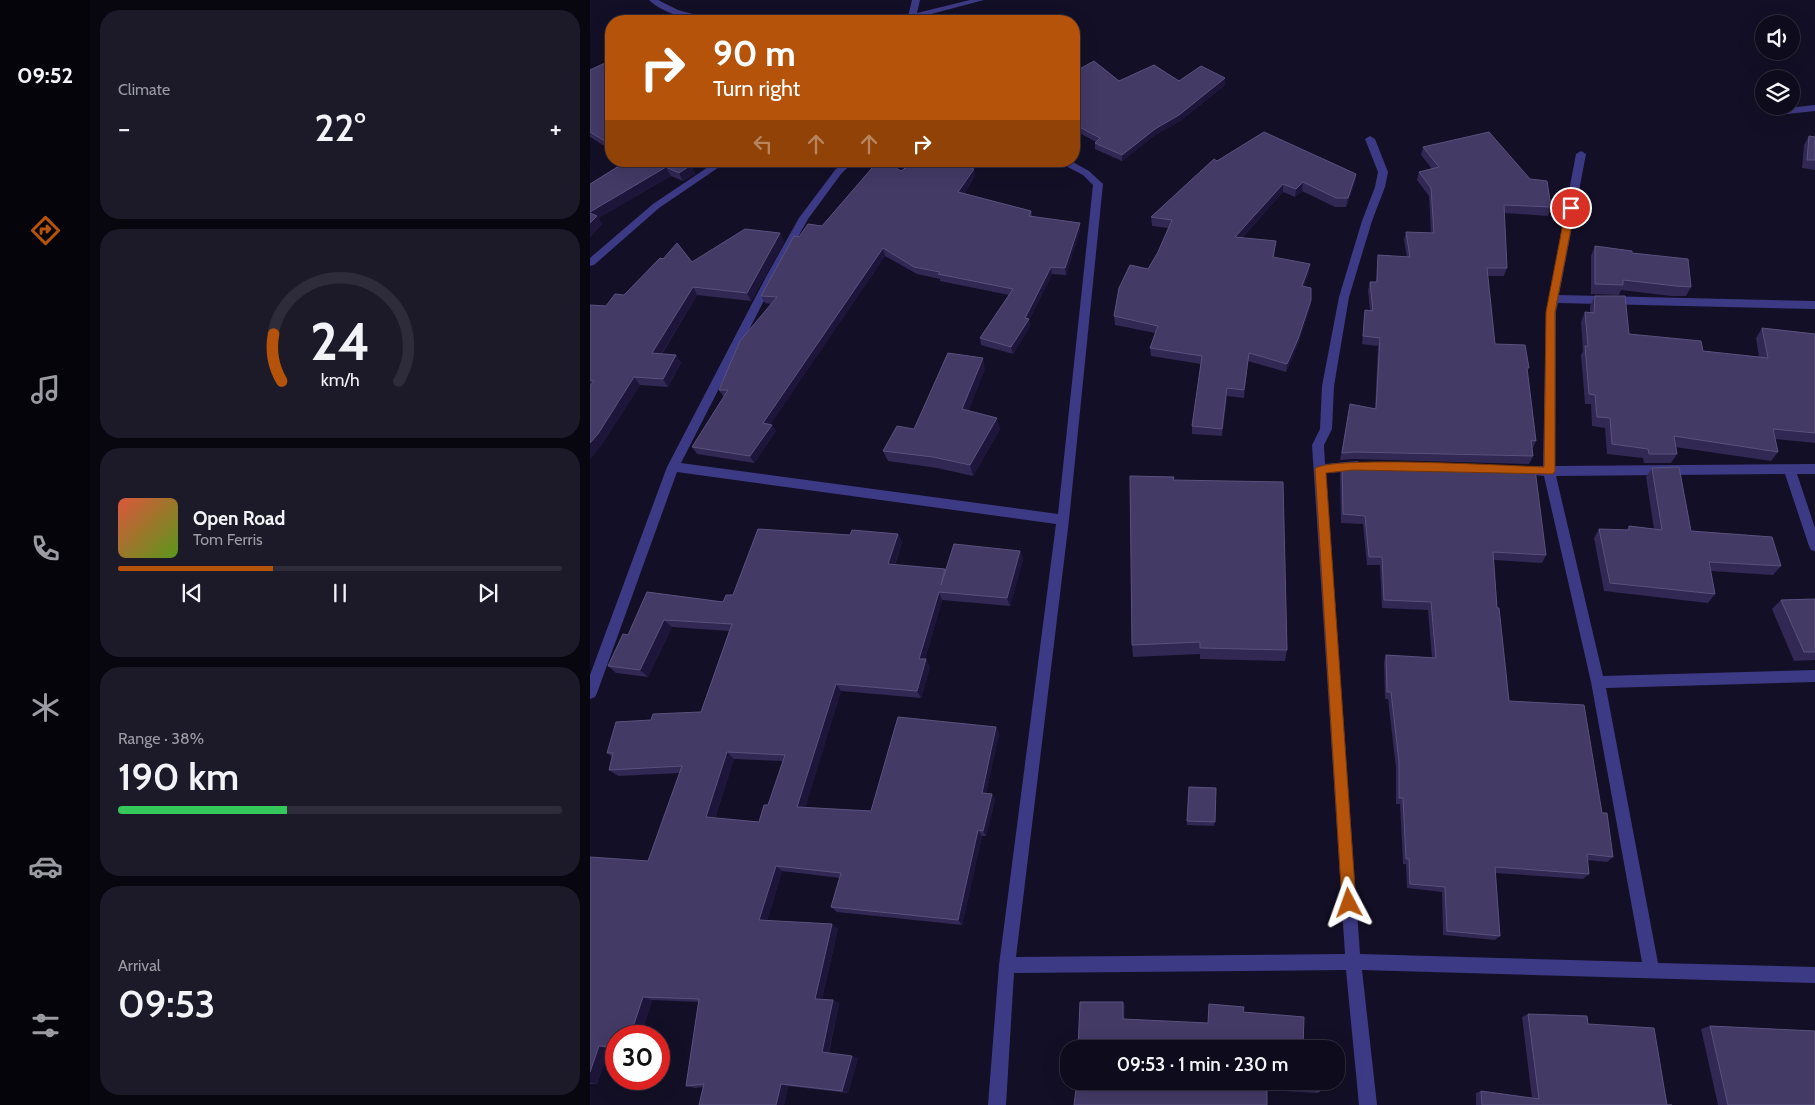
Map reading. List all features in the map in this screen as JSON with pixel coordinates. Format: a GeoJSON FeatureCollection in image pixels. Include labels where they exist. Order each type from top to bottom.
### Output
{"type":"FeatureCollection","features":[{"type":"Feature","properties":{"kind":"street"},"geometry":{"type":"LineString","coordinates":[[653,0],[664,8],[687,15]]}},
{"type":"Feature","properties":{"kind":"street"},"geometry":{"type":"LineString","coordinates":[[913,15],[916,0]]}},
{"type":"Feature","properties":{"kind":"street"},"geometry":{"type":"LineString","coordinates":[[923,15],[980,0]]}},
{"type":"Feature","properties":{"kind":"street"},"geometry":{"type":"LineString","coordinates":[[1800,110],[1815,108]]}},
{"type":"Feature","properties":{"kind":"street"},"geometry":{"type":"LineString","coordinates":[[1368,1105],[1353,962],[1318,445],[1326,429],[1328,386],[1344,297],[1367,221],[1380,187],[1383,172],[1370,139]]}},
{"type":"Feature","properties":{"kind":"street"},"geometry":{"type":"LineString","coordinates":[[1581,154],[1550,312],[1549,471],[1598,682],[1652,971]]}},
{"type":"Feature","properties":{"kind":"street"},"geometry":{"type":"LineString","coordinates":[[590,263],[656,206],[715,167]]}},
{"type":"Feature","properties":{"kind":"street"},"geometry":{"type":"LineString","coordinates":[[590,693],[673,467],[772,275],[804,218],[843,167]]}},
{"type":"Feature","properties":{"kind":"street"},"geometry":{"type":"LineString","coordinates":[[997,1105],[1007,966],[1063,520],[1098,184],[1086,173],[1075,167]]}},
{"type":"Feature","properties":{"kind":"street"},"geometry":{"type":"LineString","coordinates":[[1554,299],[1815,305]]}},
{"type":"Feature","properties":{"kind":"street"},"geometry":{"type":"LineString","coordinates":[[1320,469],[1373,466]]}},
{"type":"Feature","properties":{"kind":"street"},"geometry":{"type":"LineString","coordinates":[[673,467],[1063,520]]}},
{"type":"Feature","properties":{"kind":"street"},"geometry":{"type":"LineString","coordinates":[[1789,469],[1815,546]]}},
{"type":"Feature","properties":{"kind":"street"},"geometry":{"type":"LineString","coordinates":[[1510,470],[1815,469]]}},
{"type":"Feature","properties":{"kind":"street"},"geometry":{"type":"LineString","coordinates":[[1598,682],[1815,676]]}},
{"type":"Feature","properties":{"kind":"street"},"geometry":{"type":"LineString","coordinates":[[1007,966],[1353,962],[1815,975]]}},
{"type":"Feature","properties":{"kind":"building"},"geometry":{"type":"Polygon","coordinates":[[[1094,61],[1119,81],[1154,65],[1179,81],[1201,66],[1225,78],[1179,115],[1155,129],[1122,155],[1095,143],[1100,138],[1080,127],[1080,69],[1094,61]]]}},
{"type":"Feature","properties":{"kind":"building"},"geometry":{"type":"Polygon","coordinates":[[[605,63],[605,141],[590,132],[590,70],[605,63]]]}},
{"type":"Feature","properties":{"kind":"building"},"geometry":{"type":"Polygon","coordinates":[[[1264,132],[1356,174],[1348,198],[1336,198],[1303,182],[1296,189],[1283,184],[1235,237],[1276,241],[1273,257],[1310,264],[1302,286],[1311,288],[1311,300],[1298,339],[1287,364],[1249,353],[1244,390],[1227,388],[1222,429],[1192,426],[1202,356],[1150,348],[1158,326],[1114,316],[1119,288],[1130,265],[1148,269],[1158,252],[1172,220],[1151,217],[1214,159],[1217,161],[1264,132]]]}},
{"type":"Feature","properties":{"kind":"building"},"geometry":{"type":"Polygon","coordinates":[[[1489,132],[1530,179],[1547,181],[1551,207],[1504,205],[1507,268],[1487,268],[1495,344],[1525,345],[1536,441],[1531,440],[1533,456],[1342,453],[1350,404],[1376,409],[1380,338],[1363,336],[1365,310],[1373,311],[1370,282],[1377,282],[1378,255],[1410,257],[1406,232],[1434,233],[1431,188],[1419,172],[1439,167],[1423,147],[1489,132]]]}},
{"type":"Feature","properties":{"kind":"building"},"geometry":{"type":"Polygon","coordinates":[[[1809,136],[1815,137],[1815,160],[1807,160],[1809,136]]]}},
{"type":"Feature","properties":{"kind":"building"},"geometry":{"type":"Polygon","coordinates":[[[617,167],[666,167],[590,212],[590,184],[617,167]]]}},
{"type":"Feature","properties":{"kind":"building"},"geometry":{"type":"Polygon","coordinates":[[[666,167],[688,167],[679,173],[666,167]]]}},
{"type":"Feature","properties":{"kind":"building"},"geometry":{"type":"Polygon","coordinates":[[[873,167],[895,167],[901,171],[907,167],[970,167],[974,169],[958,192],[1031,211],[1029,216],[1080,223],[1065,268],[1051,267],[1025,318],[1029,319],[1011,347],[980,338],[1013,289],[938,274],[940,272],[914,267],[883,248],[763,423],[772,425],[750,456],[692,447],[728,390],[719,390],[740,341],[777,297],[761,296],[794,236],[799,237],[808,224],[822,226],[873,167]]]}},
{"type":"Feature","properties":{"kind":"building"},"geometry":{"type":"Polygon","coordinates":[[[590,213],[597,216],[590,223],[590,213]]]}},
{"type":"Feature","properties":{"kind":"building"},"geometry":{"type":"Polygon","coordinates":[[[745,229],[780,233],[747,293],[693,287],[652,353],[676,355],[663,379],[634,377],[598,434],[590,443],[590,386],[594,381],[590,380],[590,305],[606,306],[615,294],[624,295],[660,258],[663,259],[677,243],[692,262],[745,229]]]}},
{"type":"Feature","properties":{"kind":"building"},"geometry":{"type":"Polygon","coordinates":[[[1595,246],[1632,251],[1632,253],[1688,259],[1691,287],[1623,280],[1623,285],[1595,284],[1595,246]]]}},
{"type":"Feature","properties":{"kind":"building"},"geometry":{"type":"Polygon","coordinates":[[[1595,296],[1625,296],[1629,334],[1701,341],[1703,351],[1768,358],[1762,328],[1815,334],[1815,433],[1773,429],[1778,452],[1674,436],[1677,454],[1649,454],[1648,449],[1612,444],[1610,418],[1597,417],[1595,395],[1589,394],[1585,346],[1588,346],[1585,312],[1594,313],[1595,296]]]}},
{"type":"Feature","properties":{"kind":"building"},"geometry":{"type":"Polygon","coordinates":[[[948,353],[983,358],[962,409],[997,418],[970,465],[933,457],[883,451],[897,426],[914,429],[948,353]]]}},
{"type":"Feature","properties":{"kind":"building"},"geometry":{"type":"Polygon","coordinates":[[[1342,465],[1535,469],[1546,555],[1493,552],[1497,608],[1499,608],[1509,701],[1584,705],[1602,813],[1607,813],[1613,857],[1587,854],[1589,874],[1495,867],[1500,936],[1447,931],[1445,887],[1410,884],[1409,859],[1406,859],[1403,798],[1399,798],[1399,762],[1391,692],[1387,692],[1386,655],[1436,658],[1431,602],[1384,600],[1382,557],[1369,557],[1365,516],[1343,514],[1342,465]]]}},
{"type":"Feature","properties":{"kind":"building"},"geometry":{"type":"Polygon","coordinates":[[[1679,467],[1691,531],[1772,537],[1781,566],[1709,562],[1715,594],[1610,583],[1599,529],[1629,530],[1629,526],[1662,530],[1652,468],[1679,467]]]}},
{"type":"Feature","properties":{"kind":"building"},"geometry":{"type":"Polygon","coordinates":[[[1130,476],[1174,477],[1173,480],[1283,482],[1287,650],[1200,648],[1200,642],[1132,645],[1130,476]]]}},
{"type":"Feature","properties":{"kind":"building"},"geometry":{"type":"Polygon","coordinates":[[[758,529],[850,535],[852,530],[898,534],[888,564],[945,569],[941,585],[954,544],[1020,551],[1007,598],[939,592],[919,659],[926,659],[917,691],[836,684],[797,807],[871,811],[898,717],[996,727],[982,793],[992,794],[983,831],[978,830],[958,920],[831,907],[841,873],[776,866],[759,920],[832,924],[815,999],[833,1000],[822,1052],[852,1056],[842,1091],[781,1084],[776,1105],[699,1105],[704,1084],[686,1086],[699,999],[643,997],[634,1025],[605,1025],[605,1046],[599,1046],[590,1072],[590,857],[648,861],[682,766],[609,770],[613,753],[607,753],[616,722],[651,720],[653,714],[701,712],[732,624],[664,620],[640,670],[608,666],[623,634],[628,635],[647,592],[723,602],[726,595],[733,595],[758,529]],[[727,752],[706,817],[759,822],[764,805],[768,805],[785,755],[727,752]]]}},
{"type":"Feature","properties":{"kind":"building"},"geometry":{"type":"Polygon","coordinates":[[[1815,599],[1815,652],[1804,652],[1781,600],[1815,599]]]}},
{"type":"Feature","properties":{"kind":"building"},"geometry":{"type":"Polygon","coordinates":[[[1189,787],[1216,788],[1215,822],[1187,821],[1189,787]]]}},
{"type":"Feature","properties":{"kind":"building"},"geometry":{"type":"Polygon","coordinates":[[[1080,1002],[1123,1002],[1123,1019],[1208,1023],[1209,1004],[1244,1007],[1243,1012],[1304,1017],[1303,1040],[1078,1040],[1080,1002]]]}},
{"type":"Feature","properties":{"kind":"building"},"geometry":{"type":"Polygon","coordinates":[[[1528,1014],[1587,1016],[1588,1024],[1654,1028],[1667,1105],[1482,1105],[1481,1091],[1539,1099],[1528,1014]]]}},
{"type":"Feature","properties":{"kind":"building"},"geometry":{"type":"Polygon","coordinates":[[[1710,1026],[1815,1031],[1815,1105],[1728,1105],[1710,1026]]]}},
{"type":"Feature","properties":{"kind":"building"},"geometry":{"type":"Polygon","coordinates":[[[1076,1090],[1267,1090],[1267,1105],[1074,1105],[1076,1090]]]}},
{"type":"Feature","properties":{"kind":"route"},"geometry":{"type":"LineString","coordinates":[[1349,903],[1320,469],[1353,466],[1549,471],[1550,312],[1571,208]]}}]}
